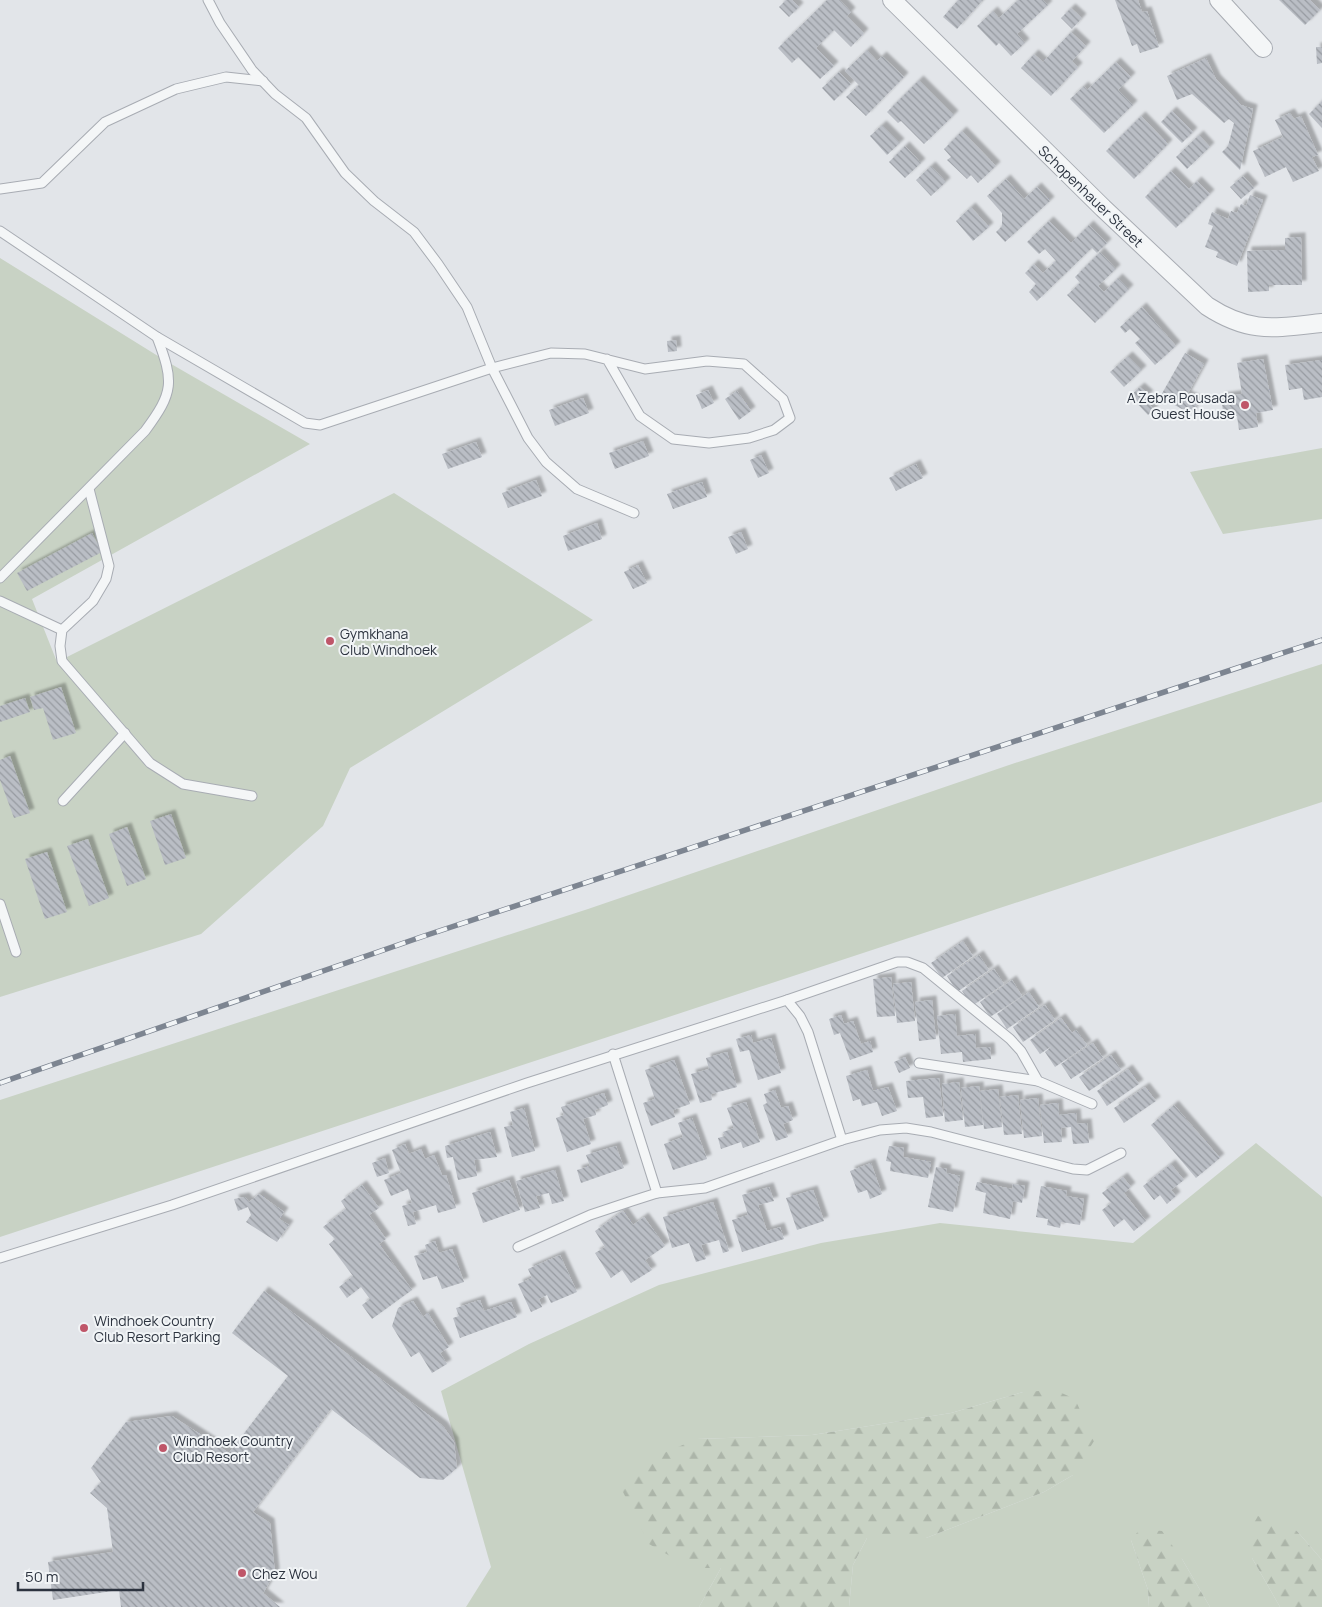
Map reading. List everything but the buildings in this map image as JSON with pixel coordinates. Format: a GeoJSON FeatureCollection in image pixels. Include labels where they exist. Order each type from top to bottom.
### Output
{"type":"FeatureCollection","features":[{"type":"Feature","properties":{"kind":"street","name":"Schopenhauer Street"},"geometry":{"type":"LineString","coordinates":[[892,0],[1102,208],[1207,306],[1226,319],[1247,326],[1272,328],[1322,323]]}},
{"type":"Feature","properties":{"kind":"street"},"geometry":{"type":"LineString","coordinates":[[1219,0],[1263,48]]}},
{"type":"Feature","properties":{"kind":"lane"},"geometry":{"type":"LineString","coordinates":[[208,0],[252,70],[275,94],[306,118],[345,173],[374,201],[414,232],[467,308],[492,368],[528,438],[546,462],[578,489],[634,513]]}},
{"type":"Feature","properties":{"kind":"lane"},"geometry":{"type":"LineString","coordinates":[[0,189],[42,183],[105,122],[176,89],[226,78],[263,81]]}},
{"type":"Feature","properties":{"kind":"lane"},"geometry":{"type":"LineString","coordinates":[[0,231],[158,337],[305,423],[320,425],[492,368],[551,353],[585,354],[607,359],[645,369],[706,361],[744,364],[783,399],[790,418],[774,430],[749,438],[709,443],[673,439],[640,416],[607,359]]}},
{"type":"Feature","properties":{"kind":"lane"},"geometry":{"type":"LineString","coordinates":[[0,235],[11,240]]}},
{"type":"Feature","properties":{"kind":"lane"},"geometry":{"type":"LineString","coordinates":[[0,578],[145,431],[163,407],[169,393],[166,361],[158,337]]}},
{"type":"Feature","properties":{"kind":"lane"},"geometry":{"type":"LineString","coordinates":[[89,489],[110,566],[106,579],[93,601],[62,630],[60,646],[62,660],[150,763],[183,784],[252,796]]}},
{"type":"Feature","properties":{"kind":"lane"},"geometry":{"type":"LineString","coordinates":[[0,600],[62,630]]}},
{"type":"Feature","properties":{"kind":"lane"},"geometry":{"type":"LineString","coordinates":[[63,801],[125,733]]}},
{"type":"Feature","properties":{"kind":"lane"},"geometry":{"type":"LineString","coordinates":[[0,904],[16,952]]}},
{"type":"Feature","properties":{"kind":"lane"},"geometry":{"type":"LineString","coordinates":[[0,1258],[180,1202],[613,1054],[787,1000],[888,964],[907,962],[918,965],[1010,1039],[1021,1051],[1038,1081]]}},
{"type":"Feature","properties":{"kind":"lane"},"geometry":{"type":"LineString","coordinates":[[787,1000],[800,1016],[808,1032],[842,1140]]}},
{"type":"Feature","properties":{"kind":"lane"},"geometry":{"type":"LineString","coordinates":[[613,1054],[657,1193]]}},
{"type":"Feature","properties":{"kind":"lane"},"geometry":{"type":"LineString","coordinates":[[919,1063],[1038,1081],[1092,1104]]}},
{"type":"Feature","properties":{"kind":"lane"},"geometry":{"type":"LineString","coordinates":[[518,1247],[590,1216],[657,1193],[704,1188],[842,1140],[880,1130],[906,1128],[1086,1170],[1121,1152]]}},
{"type":"Feature","properties":{"kind":"green space","name":"Gymkhana Club Windhoek"},"geometry":{"type":"Polygon","coordinates":[[[0,258],[166,361],[310,444],[32,599],[57,662],[394,493],[593,620],[350,768],[323,826],[201,934],[0,997],[0,258]]]}},
{"type":"Feature","properties":{"kind":"green space"},"geometry":{"type":"Polygon","coordinates":[[[1322,448],[1322,519],[1223,534],[1190,472],[1322,448]]]}},
{"type":"Feature","properties":{"kind":"green space"},"geometry":{"type":"Polygon","coordinates":[[[1322,664],[1322,802],[0,1237],[0,1100],[588,909],[1012,764],[1322,664]]]}},
{"type":"Feature","properties":{"kind":"green space"},"geometry":{"type":"Polygon","coordinates":[[[1256,1143],[1322,1197],[1322,1560],[1297,1531],[1252,1558],[1280,1607],[1210,1607],[1182,1559],[1131,1540],[1148,1590],[1149,1607],[849,1607],[853,1565],[867,1538],[926,1538],[1044,1492],[1073,1475],[1023,1392],[951,1413],[812,1435],[697,1439],[691,1568],[721,1568],[699,1607],[466,1607],[491,1567],[441,1391],[529,1344],[659,1285],[821,1243],[940,1223],[1133,1243],[1256,1143]]]}},
{"type":"Feature","properties":{"kind":"green space"},"geometry":{"type":"Polygon","coordinates":[[[1055,1390],[1075,1399],[1094,1441],[1073,1475],[1044,1492],[926,1538],[867,1538],[853,1565],[849,1607],[699,1607],[721,1568],[691,1568],[649,1544],[621,1488],[654,1457],[697,1439],[812,1435],[951,1413],[1023,1392],[1055,1390]]]}},
{"type":"Feature","properties":{"kind":"green space"},"geometry":{"type":"Polygon","coordinates":[[[1258,1516],[1297,1531],[1322,1560],[1322,1607],[1280,1607],[1252,1558],[1250,1530],[1258,1516]]]}},
{"type":"Feature","properties":{"kind":"green space"},"geometry":{"type":"Polygon","coordinates":[[[1140,1529],[1162,1531],[1182,1559],[1210,1607],[1149,1607],[1148,1590],[1131,1540],[1140,1529]]]}},
{"type":"Feature","properties":{"kind":"railway"},"geometry":{"type":"LineString","coordinates":[[0,1083],[424,936],[1322,640]]}},
{"type":"Feature","properties":{"kind":"place","name":"A Zebra Pousada Guest House"},"geometry":{"type":"Point","coordinates":[1245,405]}},
{"type":"Feature","properties":{"kind":"place","name":"Gymkhana Club Windhoek"},"geometry":{"type":"Point","coordinates":[330,641]}},
{"type":"Feature","properties":{"kind":"place","name":"Windhoek Country Club Resort Parking"},"geometry":{"type":"Point","coordinates":[84,1328]}},
{"type":"Feature","properties":{"kind":"place","name":"Windhoek Country Club Resort"},"geometry":{"type":"Point","coordinates":[163,1448]}},
{"type":"Feature","properties":{"kind":"place","name":"Chez Wou"},"geometry":{"type":"Point","coordinates":[242,1573]}}]}
